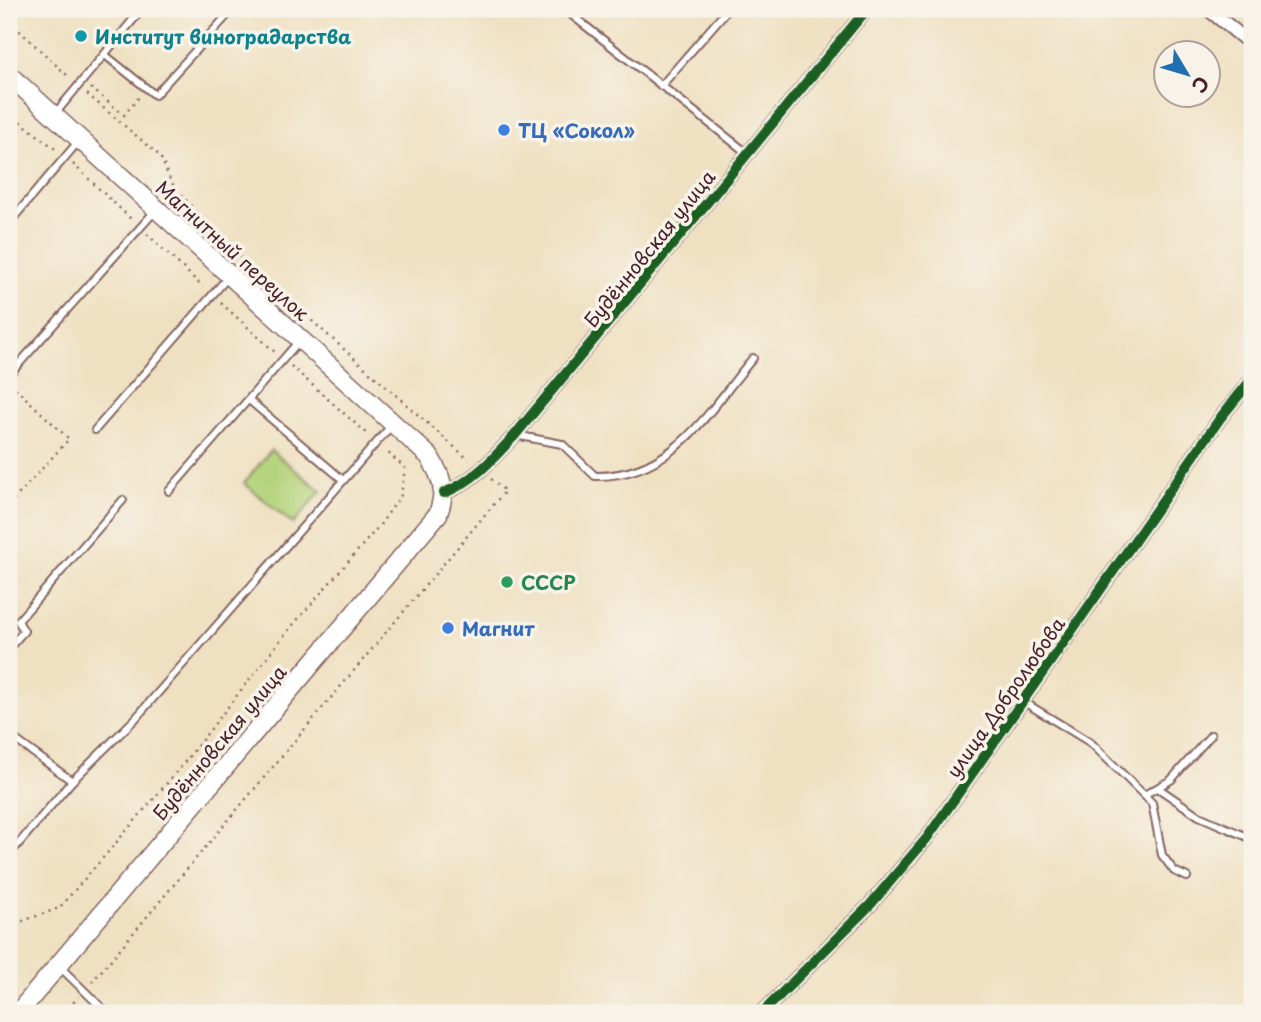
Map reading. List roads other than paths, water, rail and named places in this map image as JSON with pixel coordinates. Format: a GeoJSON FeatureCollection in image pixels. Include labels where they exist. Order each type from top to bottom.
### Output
{"type":"FeatureCollection","features":[{"type":"Feature","properties":{"kind":"main road","name":"Магнитный переулок"},"geometry":{"type":"LineString","coordinates":[[9,75],[429,456],[442,477],[444,493]]}},
{"type":"Feature","properties":{"kind":"main road","name":"Будённовская улица"},"geometry":{"type":"LineString","coordinates":[[18,1009],[438,514],[444,493]]}},
{"type":"Feature","properties":{"kind":"street","name":"Будённовская улица"},"geometry":{"type":"LineString","coordinates":[[444,493],[463,485],[482,471],[515,435],[867,9]]}},
{"type":"Feature","properties":{"kind":"street"},"geometry":{"type":"LineString","coordinates":[[1208,9],[1252,45]]}},
{"type":"Feature","properties":{"kind":"street","name":"улица Добролюбова"},"geometry":{"type":"LineString","coordinates":[[762,1013],[870,905],[927,838],[1221,417],[1252,379]]}},
{"type":"Feature","properties":{"kind":"lane"},"geometry":{"type":"LineString","coordinates":[[53,116],[142,9]]}},
{"type":"Feature","properties":{"kind":"lane"},"geometry":{"type":"LineString","coordinates":[[105,55],[155,95],[233,9]]}},
{"type":"Feature","properties":{"kind":"lane"},"geometry":{"type":"LineString","coordinates":[[564,9],[748,154]]}},
{"type":"Feature","properties":{"kind":"lane"},"geometry":{"type":"LineString","coordinates":[[661,86],[727,9]]}},
{"type":"Feature","properties":{"kind":"lane"},"geometry":{"type":"LineString","coordinates":[[9,223],[80,140]]}},
{"type":"Feature","properties":{"kind":"lane"},"geometry":{"type":"LineString","coordinates":[[9,375],[157,209]]}},
{"type":"Feature","properties":{"kind":"lane"},"geometry":{"type":"LineString","coordinates":[[95,430],[229,276]]}},
{"type":"Feature","properties":{"kind":"lane"},"geometry":{"type":"LineString","coordinates":[[169,491],[300,340]]}},
{"type":"Feature","properties":{"kind":"lane"},"geometry":{"type":"LineString","coordinates":[[515,435],[562,444],[595,476],[619,476],[640,471],[675,450],[753,358]]}},
{"type":"Feature","properties":{"kind":"lane"},"geometry":{"type":"LineString","coordinates":[[249,400],[343,480]]}},
{"type":"Feature","properties":{"kind":"lane"},"geometry":{"type":"LineString","coordinates":[[9,855],[72,781],[135,719],[393,424]]}},
{"type":"Feature","properties":{"kind":"lane"},"geometry":{"type":"LineString","coordinates":[[9,648],[23,632],[18,621],[123,500]]}},
{"type":"Feature","properties":{"kind":"lane"},"geometry":{"type":"LineString","coordinates":[[1024,702],[1091,743],[1152,803],[1163,855],[1174,871],[1187,877]]}},
{"type":"Feature","properties":{"kind":"lane"},"geometry":{"type":"LineString","coordinates":[[9,735],[72,781]]}},
{"type":"Feature","properties":{"kind":"lane"},"geometry":{"type":"LineString","coordinates":[[1144,796],[1171,780],[1211,735]]}},
{"type":"Feature","properties":{"kind":"lane"},"geometry":{"type":"LineString","coordinates":[[1158,788],[1199,816],[1252,839]]}},
{"type":"Feature","properties":{"kind":"lane"},"geometry":{"type":"LineString","coordinates":[[58,965],[107,1013]]}},
{"type":"Feature","properties":{"kind":"place","name":"Институт виноградарства"},"geometry":{"type":"Point","coordinates":[81,36]}},
{"type":"Feature","properties":{"kind":"place","name":"ТЦ «Сокол»"},"geometry":{"type":"Point","coordinates":[504,130]}},
{"type":"Feature","properties":{"kind":"place","name":"СССР"},"geometry":{"type":"Point","coordinates":[507,582]}},
{"type":"Feature","properties":{"kind":"place","name":"Магнит"},"geometry":{"type":"Point","coordinates":[448,628]}}]}
